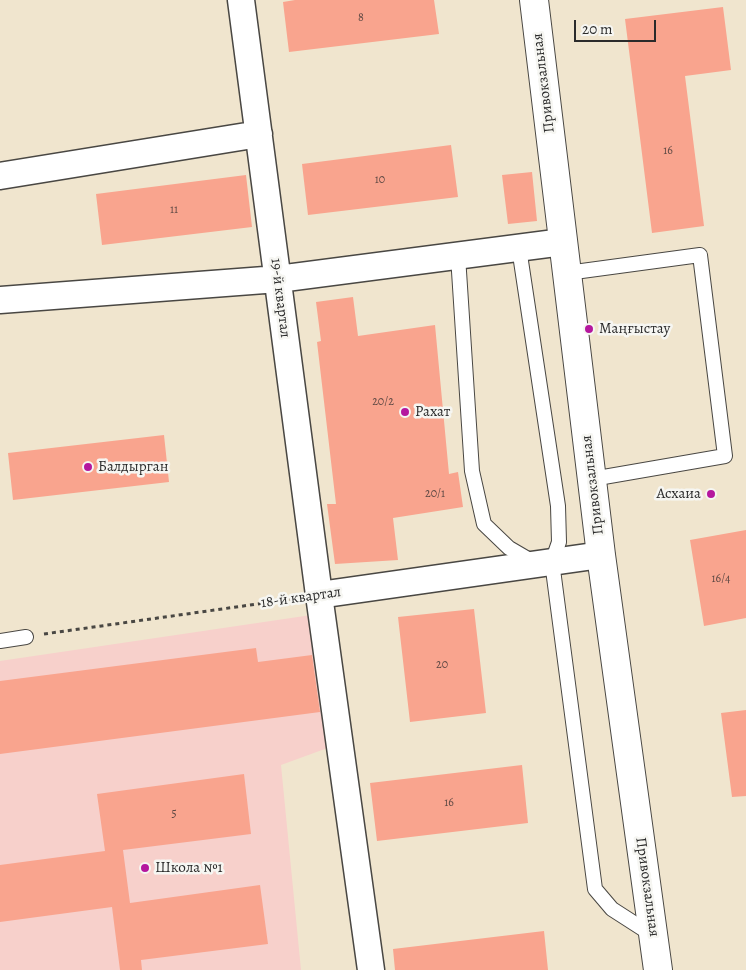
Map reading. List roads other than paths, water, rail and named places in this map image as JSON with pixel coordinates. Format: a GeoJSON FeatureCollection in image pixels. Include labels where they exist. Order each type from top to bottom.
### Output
{"type":"FeatureCollection","features":[{"type":"Feature","properties":{"kind":"street","name":"19-й квартал"},"geometry":{"type":"LineString","coordinates":[[241,0],[319,595],[371,970]]}},
{"type":"Feature","properties":{"kind":"street","name":"Привокзальная"},"geometry":{"type":"LineString","coordinates":[[534,0],[592,479],[658,970]]}},
{"type":"Feature","properties":{"kind":"street"},"geometry":{"type":"LineString","coordinates":[[0,176],[259,134]]}},
{"type":"Feature","properties":{"kind":"street"},"geometry":{"type":"LineString","coordinates":[[0,300],[278,279],[563,242]]}},
{"type":"Feature","properties":{"kind":"street","name":"18-й квартал"},"geometry":{"type":"LineString","coordinates":[[319,595],[602,554]]}},
{"type":"Feature","properties":{"kind":"lane"},"geometry":{"type":"LineString","coordinates":[[519,248],[558,506],[559,542],[544,563],[595,889],[612,909],[654,936]]}},
{"type":"Feature","properties":{"kind":"lane"},"geometry":{"type":"LineString","coordinates":[[567,273],[700,255],[724,447],[725,456],[592,479]]}},
{"type":"Feature","properties":{"kind":"lane"},"geometry":{"type":"LineString","coordinates":[[458,256],[472,471],[484,524],[509,548],[544,563]]}},
{"type":"Feature","properties":{"kind":"lane"},"geometry":{"type":"LineString","coordinates":[[0,641],[26,637]]}},
{"type":"Feature","properties":{"kind":"place","name":"Маңғыстау"},"geometry":{"type":"Point","coordinates":[589,329]}},
{"type":"Feature","properties":{"kind":"place","name":"Рахат"},"geometry":{"type":"Point","coordinates":[405,412]}},
{"type":"Feature","properties":{"kind":"place","name":"Балдырган"},"geometry":{"type":"Point","coordinates":[88,467]}},
{"type":"Feature","properties":{"kind":"place","name":"Асхаиа"},"geometry":{"type":"Point","coordinates":[711,494]}},
{"type":"Feature","properties":{"kind":"place","name":"Школа №1"},"geometry":{"type":"Point","coordinates":[145,868]}}]}
